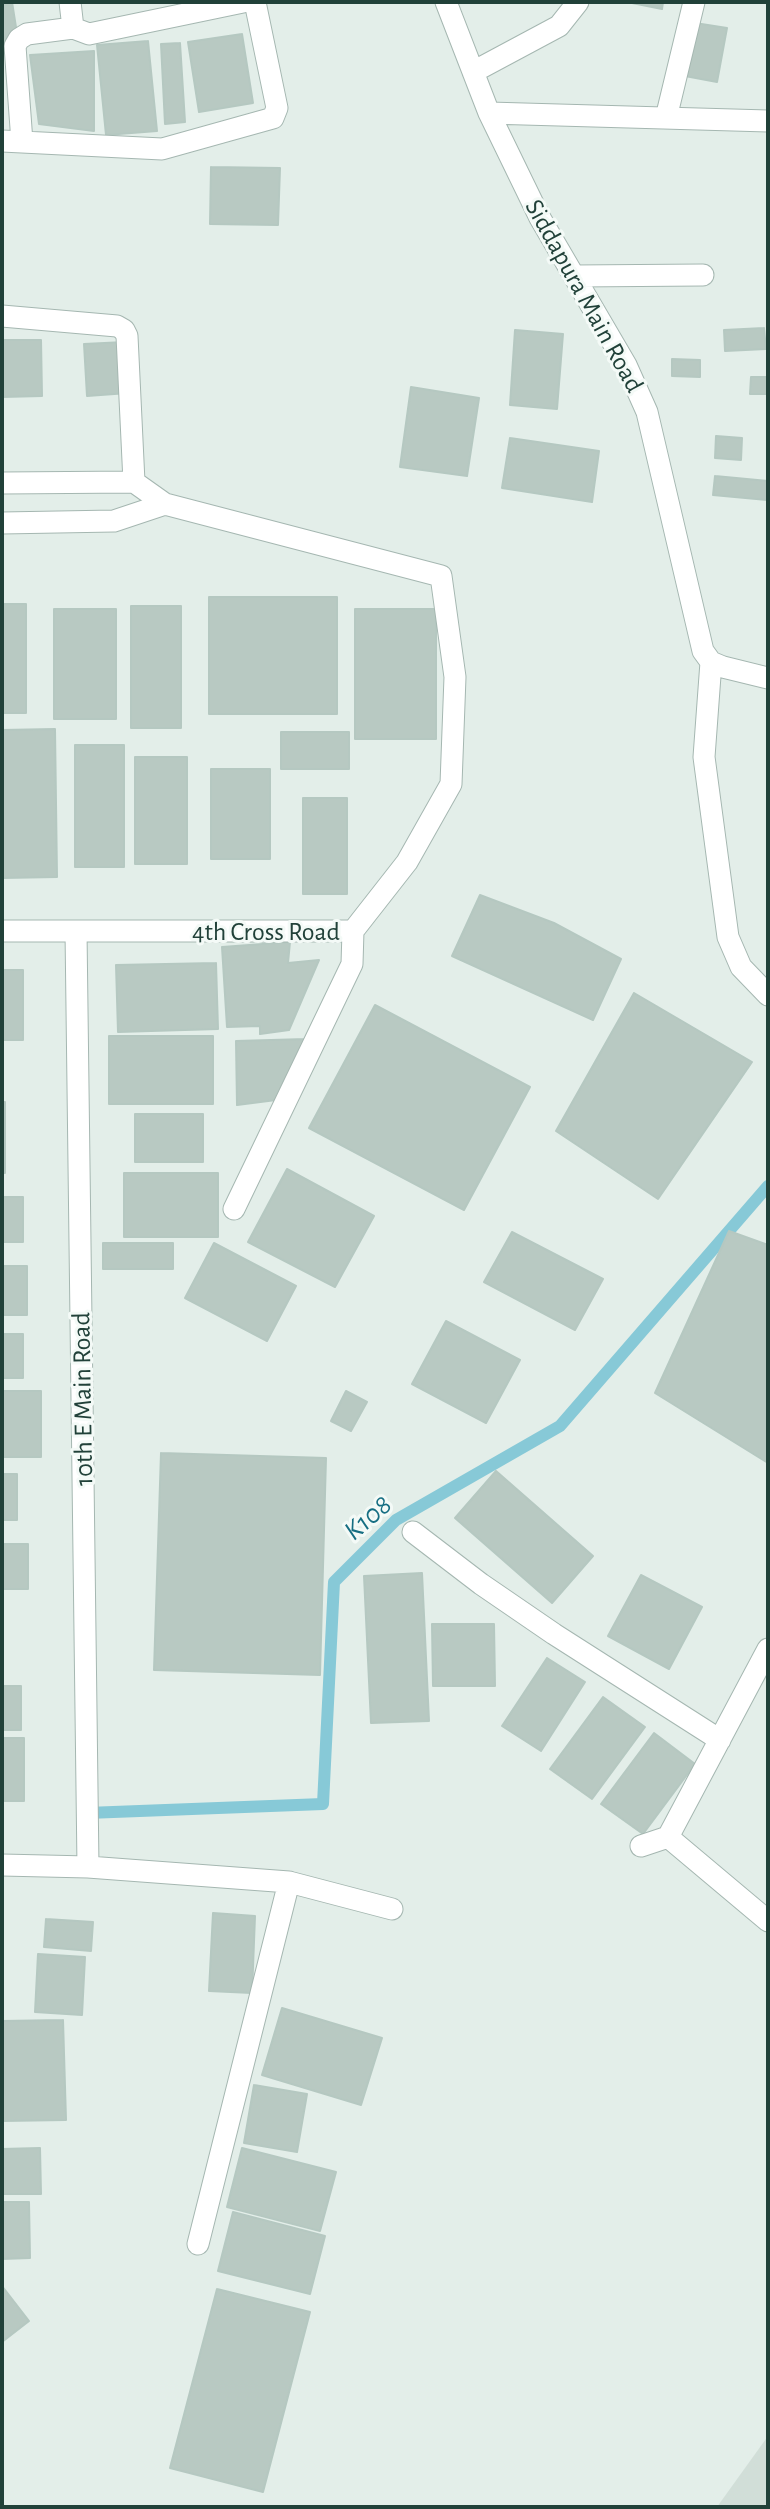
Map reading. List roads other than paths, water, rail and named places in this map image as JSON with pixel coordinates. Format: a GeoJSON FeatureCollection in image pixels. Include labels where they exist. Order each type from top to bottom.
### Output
{"type":"FeatureCollection","features":[{"type":"Feature","properties":{"kind":"street"},"geometry":{"type":"LineString","coordinates":[[70,2],[73,29]]}},
{"type":"Feature","properties":{"kind":"street"},"geometry":{"type":"LineString","coordinates":[[243,2],[89,34],[73,29],[27,34],[19,39],[15,46],[12,142],[162,149],[274,118],[277,108],[255,2]]}},
{"type":"Feature","properties":{"kind":"street"},"geometry":{"type":"LineString","coordinates":[[473,72],[559,26],[578,2]]}},
{"type":"Feature","properties":{"kind":"street"},"geometry":{"type":"LineString","coordinates":[[666,118],[694,2]]}},
{"type":"Feature","properties":{"kind":"street","name":"Siddapura Main Road"},"geometry":{"type":"LineString","coordinates":[[454,7],[473,72],[489,113],[540,218],[626,365],[647,412],[703,651],[711,662]]}},
{"type":"Feature","properties":{"kind":"street"},"geometry":{"type":"LineString","coordinates":[[489,113],[768,121]]}},
{"type":"Feature","properties":{"kind":"street"},"geometry":{"type":"LineString","coordinates":[[575,276],[703,275]]}},
{"type":"Feature","properties":{"kind":"street"},"geometry":{"type":"LineString","coordinates":[[2,316],[117,326],[124,330],[127,336],[134,482]]}},
{"type":"Feature","properties":{"kind":"street"},"geometry":{"type":"LineString","coordinates":[[2,483],[134,482],[165,504],[441,576],[454,677],[451,785],[407,863],[352,931]]}},
{"type":"Feature","properties":{"kind":"street"},"geometry":{"type":"LineString","coordinates":[[2,523],[114,521],[165,504]]}},
{"type":"Feature","properties":{"kind":"street"},"geometry":{"type":"LineString","coordinates":[[768,678],[711,662],[704,757],[728,937],[741,967],[768,995]]}},
{"type":"Feature","properties":{"kind":"street","name":"4th Cross Road"},"geometry":{"type":"LineString","coordinates":[[2,931],[352,931],[352,964],[234,1209]]}},
{"type":"Feature","properties":{"kind":"street","name":"10th E Main Road"},"geometry":{"type":"LineString","coordinates":[[76,931],[88,1867]]}},
{"type":"Feature","properties":{"kind":"street"},"geometry":{"type":"LineString","coordinates":[[413,1532],[481,1584],[554,1634],[720,1740]]}},
{"type":"Feature","properties":{"kind":"street"},"geometry":{"type":"LineString","coordinates":[[640,1846],[668,1837],[765,1661]]}},
{"type":"Feature","properties":{"kind":"street"},"geometry":{"type":"LineString","coordinates":[[668,1837],[768,1921]]}},
{"type":"Feature","properties":{"kind":"street"},"geometry":{"type":"LineString","coordinates":[[2,1865],[88,1867],[289,1882],[392,1909]]}},
{"type":"Feature","properties":{"kind":"street"},"geometry":{"type":"LineString","coordinates":[[198,2244],[289,1882]]}},
{"type":"Feature","properties":{"kind":"waterway","name":"K108"},"geometry":{"type":"LineString","coordinates":[[87,1813],[323,1804],[334,1582],[396,1520],[560,1426],[768,1186]]}}]}
